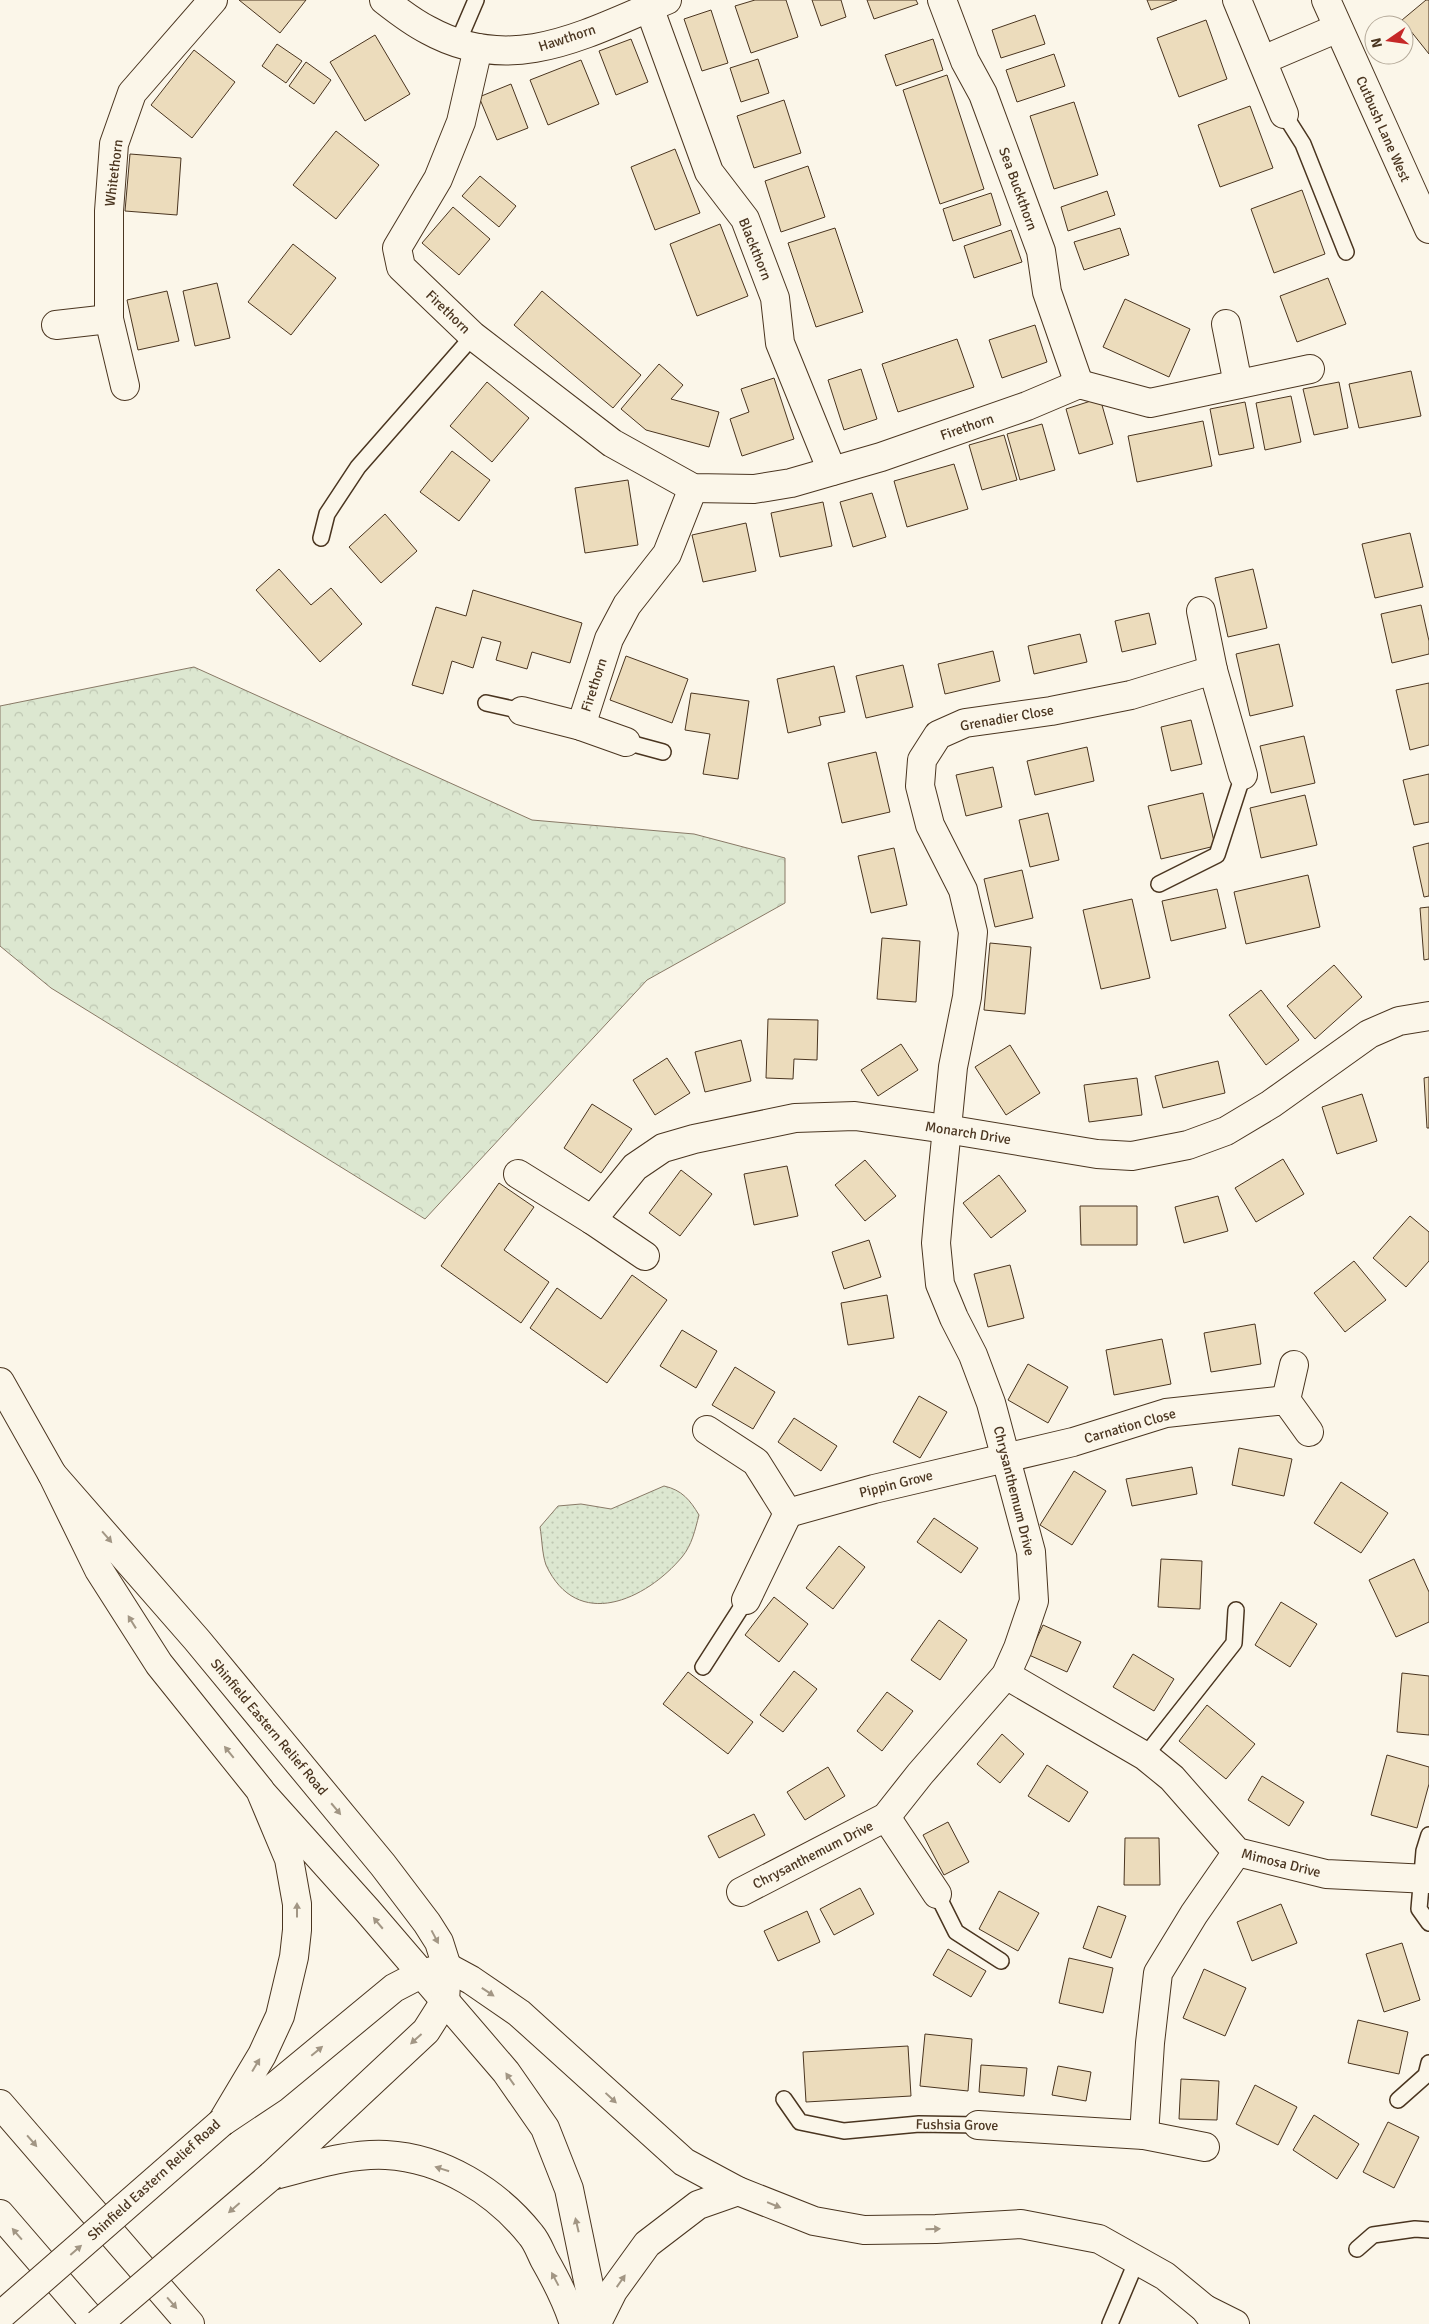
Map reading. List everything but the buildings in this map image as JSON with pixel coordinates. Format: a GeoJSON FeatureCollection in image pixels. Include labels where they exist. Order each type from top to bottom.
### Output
{"type":"FeatureCollection","features":[{"type":"Feature","properties":{"kind":"main road","name":"Whitethorn"},"geometry":{"type":"LineString","coordinates":[[125,386],[109,319],[109,211],[114,144],[132,93],[213,0]]}},
{"type":"Feature","properties":{"kind":"main road","name":"Hawthorn"},"geometry":{"type":"LineString","coordinates":[[384,0],[430,32],[468,45],[520,51],[545,47],[658,4]]}},
{"type":"Feature","properties":{"kind":"main road","name":"Sea Buckthorn"},"geometry":{"type":"LineString","coordinates":[[942,0],[964,61],[983,94],[1041,251],[1047,292],[1079,384]]}},
{"type":"Feature","properties":{"kind":"main road"},"geometry":{"type":"LineString","coordinates":[[1237,0],[1284,114]]}},
{"type":"Feature","properties":{"kind":"main road","name":"Cutbush Lane West"},"geometry":{"type":"LineString","coordinates":[[1326,0],[1429,229]]}},
{"type":"Feature","properties":{"kind":"main road","name":"Blackthorn"},"geometry":{"type":"LineString","coordinates":[[658,4],[708,172],[745,219],[775,298],[780,343],[832,471]]}},
{"type":"Feature","properties":{"kind":"main road"},"geometry":{"type":"LineString","coordinates":[[1263,60],[1338,28]]}},
{"type":"Feature","properties":{"kind":"main road","name":"Firethorn"},"geometry":{"type":"LineString","coordinates":[[468,45],[461,122],[438,179],[397,248],[401,267],[473,336],[612,443],[694,488],[754,490],[791,483],[832,471],[1018,409],[1079,384]]}},
{"type":"Feature","properties":{"kind":"main road"},"geometry":{"type":"LineString","coordinates":[[56,325],[109,319]]}},
{"type":"Feature","properties":{"kind":"main road"},"geometry":{"type":"LineString","coordinates":[[1226,324],[1238,384]]}},
{"type":"Feature","properties":{"kind":"main road"},"geometry":{"type":"LineString","coordinates":[[1079,384],[1150,403],[1310,369]]}},
{"type":"Feature","properties":{"kind":"main road","name":"Firethorn"},"geometry":{"type":"LineString","coordinates":[[581,726],[609,639],[627,605],[667,554],[694,488]]}},
{"type":"Feature","properties":{"kind":"main road"},"geometry":{"type":"LineString","coordinates":[[1202,611],[1213,670],[1243,775]]}},
{"type":"Feature","properties":{"kind":"main road","name":"Grenadier Close"},"geometry":{"type":"LineString","coordinates":[[946,1129],[953,1067],[966,997],[973,932],[962,890],[930,826],[920,786],[922,760],[938,734],[965,723],[1051,711],[1130,695],[1213,670]]}},
{"type":"Feature","properties":{"kind":"main road","name":"Firethorn"},"geometry":{"type":"LineString","coordinates":[[522,711],[581,726],[626,742]]}},
{"type":"Feature","properties":{"kind":"main road","name":"Monarch Drive"},"geometry":{"type":"LineString","coordinates":[[592,1220],[635,1167],[662,1148],[694,1139],[795,1118],[855,1116],[1097,1154],[1132,1156],[1188,1145],[1226,1131],[1256,1113],[1369,1034],[1399,1021],[1429,1016]]}},
{"type":"Feature","properties":{"kind":"main road","name":"Chrysanthemum Drive"},"geometry":{"type":"LineString","coordinates":[[741,1892],[886,1817],[932,1759],[1006,1675],[1018,1648],[1034,1601],[1031,1552],[991,1404],[973,1356],[940,1284],[936,1243],[946,1129]]}},
{"type":"Feature","properties":{"kind":"main road"},"geometry":{"type":"LineString","coordinates":[[518,1174],[645,1256]]}},
{"type":"Feature","properties":{"kind":"main road"},"geometry":{"type":"LineString","coordinates":[[1294,1365],[1286,1400],[1309,1432]]}},
{"type":"Feature","properties":{"kind":"main road","name":"Shinfield Eastern Relief Road"},"geometry":{"type":"LineString","coordinates":[[0,1382],[52,1474],[99,1570],[159,1664],[260,1790],[445,2001]]}},
{"type":"Feature","properties":{"kind":"main road","name":"Carnation Close"},"geometry":{"type":"LineString","coordinates":[[1005,1458],[1073,1442],[1166,1413],[1286,1400]]}},
{"type":"Feature","properties":{"kind":"main road"},"geometry":{"type":"LineString","coordinates":[[707,1430],[756,1462],[788,1513],[746,1600]]}},
{"type":"Feature","properties":{"kind":"main road","name":"Pippin Grove"},"geometry":{"type":"LineString","coordinates":[[788,1513],[1005,1458]]}},
{"type":"Feature","properties":{"kind":"main road","name":"Shinfield Eastern Relief Road"},"geometry":{"type":"LineString","coordinates":[[52,1474],[197,1640],[383,1865],[427,1923],[439,1942],[446,1967],[445,2001]]}},
{"type":"Feature","properties":{"kind":"main road","name":"Mimosa Drive"},"geometry":{"type":"LineString","coordinates":[[1006,1675],[1145,1756],[1172,1778],[1237,1852],[1326,1874],[1425,1879]]}},
{"type":"Feature","properties":{"kind":"main road","name":"Shinfield Eastern Relief Road"},"geometry":{"type":"LineString","coordinates":[[0,2316],[222,2122],[262,2055],[280,2016],[294,1957],[297,1904],[289,1859],[260,1790]]}},
{"type":"Feature","properties":{"kind":"main road","name":"Chrysanthemum Drive"},"geometry":{"type":"LineString","coordinates":[[886,1817],[937,1894]]}},
{"type":"Feature","properties":{"kind":"main road"},"geometry":{"type":"LineString","coordinates":[[1144,2135],[1150,2043],[1158,1972],[1194,1914],[1237,1852]]}},
{"type":"Feature","properties":{"kind":"main road"},"geometry":{"type":"LineString","coordinates":[[222,2122],[272,2088],[394,1988],[421,1974],[446,1967],[471,1980],[519,2013],[684,2162],[738,2191],[814,2221],[864,2230],[936,2229],[1022,2224],[1099,2239],[1165,2276],[1211,2316],[1235,2324]]}},
{"type":"Feature","properties":{"kind":"main road"},"geometry":{"type":"LineString","coordinates":[[0,2214],[97,2324],[271,2176],[426,2031],[445,2001],[506,2072],[545,2128],[569,2189],[589,2324]]}},
{"type":"Feature","properties":{"kind":"main road"},"geometry":{"type":"LineString","coordinates":[[0,2104],[190,2324]]}},
{"type":"Feature","properties":{"kind":"main road","name":"Fushsia Grove"},"geometry":{"type":"LineString","coordinates":[[978,2124],[1144,2135],[1206,2147]]}},
{"type":"Feature","properties":{"kind":"main road"},"geometry":{"type":"LineString","coordinates":[[271,2176],[337,2160],[386,2155],[415,2160],[456,2173],[497,2200],[532,2236],[567,2302],[589,2324]]}},
{"type":"Feature","properties":{"kind":"main road"},"geometry":{"type":"LineString","coordinates":[[589,2324],[647,2244],[698,2205],[738,2191]]}},
{"type":"Feature","properties":{"kind":"lane"},"geometry":{"type":"LineString","coordinates":[[468,45],[476,0]]}},
{"type":"Feature","properties":{"kind":"lane"},"geometry":{"type":"LineString","coordinates":[[1284,114],[1303,144],[1346,252]]}},
{"type":"Feature","properties":{"kind":"lane"},"geometry":{"type":"LineString","coordinates":[[321,538],[327,514],[358,467],[473,336]]}},
{"type":"Feature","properties":{"kind":"lane"},"geometry":{"type":"LineString","coordinates":[[486,703],[522,711]]}},
{"type":"Feature","properties":{"kind":"lane"},"geometry":{"type":"LineString","coordinates":[[626,742],[663,752]]}},
{"type":"Feature","properties":{"kind":"lane"},"geometry":{"type":"LineString","coordinates":[[1159,884],[1217,855],[1243,775]]}},
{"type":"Feature","properties":{"kind":"lane"},"geometry":{"type":"LineString","coordinates":[[703,1667],[746,1600]]}},
{"type":"Feature","properties":{"kind":"lane"},"geometry":{"type":"LineString","coordinates":[[1145,1756],[1234,1642],[1236,1610]]}},
{"type":"Feature","properties":{"kind":"lane"},"geometry":{"type":"LineString","coordinates":[[1429,1835],[1424,1851],[1425,1879],[1419,1909],[1429,1923]]}},
{"type":"Feature","properties":{"kind":"lane"},"geometry":{"type":"LineString","coordinates":[[937,1894],[956,1932],[1001,1961]]}},
{"type":"Feature","properties":{"kind":"lane"},"geometry":{"type":"LineString","coordinates":[[1398,2100],[1426,2075],[1429,2063]]}},
{"type":"Feature","properties":{"kind":"lane","name":"Fushsia Grove"},"geometry":{"type":"LineString","coordinates":[[784,2099],[800,2122],[844,2131],[918,2124],[978,2124]]}},
{"type":"Feature","properties":{"kind":"lane"},"geometry":{"type":"LineString","coordinates":[[1357,2249],[1374,2235],[1415,2229],[1429,2230]]}},
{"type":"Feature","properties":{"kind":"lane"},"geometry":{"type":"LineString","coordinates":[[1110,2324],[1138,2260]]}},
{"type":"Feature","properties":{"kind":"green space"},"geometry":{"type":"Polygon","coordinates":[[[194,667],[532,820],[694,834],[785,858],[785,903],[647,980],[425,1219],[51,988],[0,946],[0,706],[194,667]]]}},
{"type":"Feature","properties":{"kind":"green space"},"geometry":{"type":"Polygon","coordinates":[[[664,1486],[676,1490],[685,1496],[699,1515],[688,1547],[682,1557],[667,1572],[650,1586],[631,1596],[612,1602],[593,1603],[575,1598],[559,1586],[546,1565],[540,1527],[558,1506],[581,1504],[611,1509],[664,1486]]]}}]}
